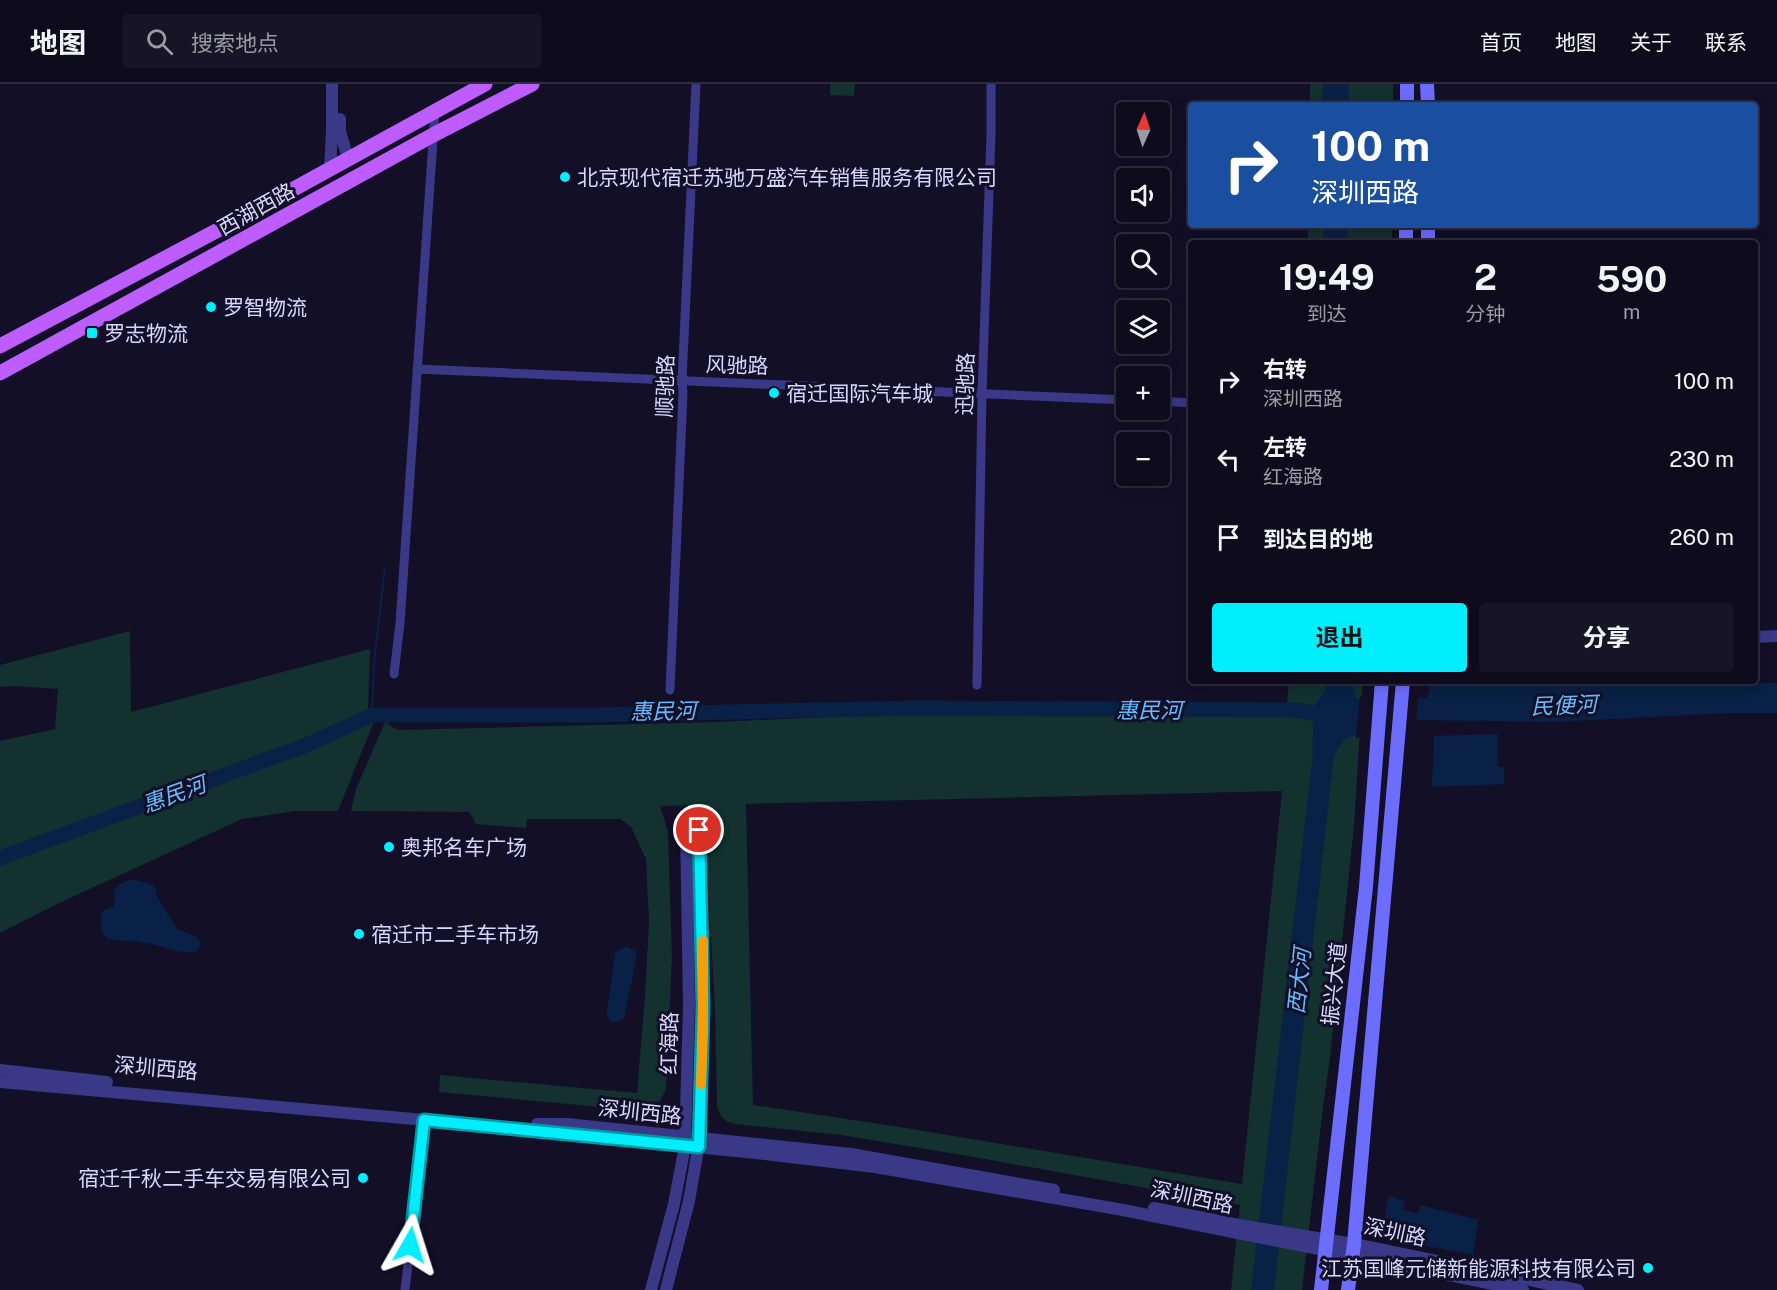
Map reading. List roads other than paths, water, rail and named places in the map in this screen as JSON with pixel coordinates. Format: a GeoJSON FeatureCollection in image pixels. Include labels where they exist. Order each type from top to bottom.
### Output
{"type":"FeatureCollection","features":[{"type":"Feature","properties":{"kind":"main road","name":"西湖西路"},"geometry":{"type":"LineString","coordinates":[[0,346],[485,84]]}},
{"type":"Feature","properties":{"kind":"main road","name":"西湖西路"},"geometry":{"type":"LineString","coordinates":[[0,373],[433,135],[532,84]]}},
{"type":"Feature","properties":{"kind":"main road"},"geometry":{"type":"LineString","coordinates":[[1407,84],[1407,102]]}},
{"type":"Feature","properties":{"kind":"main road"},"geometry":{"type":"LineString","coordinates":[[1428,84],[1428,102]]}},
{"type":"Feature","properties":{"kind":"main road","name":"振兴大道"},"geometry":{"type":"LineString","coordinates":[[1321,1290],[1366,886],[1382,684]]}},
{"type":"Feature","properties":{"kind":"main road","name":"振兴大道"},"geometry":{"type":"LineString","coordinates":[[1348,1290],[1403,684]]}},
{"type":"Feature","properties":{"kind":"street"},"geometry":{"type":"LineString","coordinates":[[330,168],[332,84]]}},
{"type":"Feature","properties":{"kind":"street"},"geometry":{"type":"LineString","coordinates":[[340,84],[340,132],[348,158]]}},
{"type":"Feature","properties":{"kind":"street","name":"顺驰路"},"geometry":{"type":"LineString","coordinates":[[670,690],[696,84]]}},
{"type":"Feature","properties":{"kind":"street","name":"迅驰路"},"geometry":{"type":"LineString","coordinates":[[977,685],[982,394],[992,134],[991,84]]}},
{"type":"Feature","properties":{"kind":"street"},"geometry":{"type":"LineString","coordinates":[[394,674],[400,623],[435,111]]}},
{"type":"Feature","properties":{"kind":"street","name":"风驰路"},"geometry":{"type":"LineString","coordinates":[[417,369],[1116,400]]}},
{"type":"Feature","properties":{"kind":"street"},"geometry":{"type":"LineString","coordinates":[[1170,401],[1188,402]]}},
{"type":"Feature","properties":{"kind":"street"},"geometry":{"type":"LineString","coordinates":[[1758,637],[1777,636]]}},
{"type":"Feature","properties":{"kind":"street","name":"红海路"},"geometry":{"type":"LineString","coordinates":[[651,1290],[674,1204],[686,1141],[689,1006],[686,828]]}},
{"type":"Feature","properties":{"kind":"street","name":"红海路"},"geometry":{"type":"LineString","coordinates":[[666,1290],[689,1201],[699,1142],[703,1007],[699,830]]}},
{"type":"Feature","properties":{"kind":"street","name":"深圳西路"},"geometry":{"type":"LineString","coordinates":[[0,1070],[526,1124],[567,1124],[686,1141]]}},
{"type":"Feature","properties":{"kind":"street","name":"深圳西路"},"geometry":{"type":"LineString","coordinates":[[0,1082],[699,1142],[876,1167],[1240,1229]]}},
{"type":"Feature","properties":{"kind":"street"},"geometry":{"type":"LineString","coordinates":[[405,1290],[424,1120]]}},
{"type":"Feature","properties":{"kind":"street","name":"深圳路"},"geometry":{"type":"LineString","coordinates":[[1240,1229],[1578,1290]]}},
{"type":"Feature","properties":{"kind":"street","name":"深圳路"},"geometry":{"type":"LineString","coordinates":[[1353,1249],[1523,1290]]}},
{"type":"Feature","properties":{"kind":"water"},"geometry":{"type":"Polygon","coordinates":[[[1323,84],[1349,84],[1349,102],[1322,102],[1323,84]]]}},
{"type":"Feature","properties":{"kind":"water"},"geometry":{"type":"Polygon","coordinates":[[[1323,228],[1348,228],[1348,240],[1323,240],[1323,228]]]}},
{"type":"Feature","properties":{"kind":"water"},"geometry":{"type":"Polygon","coordinates":[[[1777,683],[1777,713],[1729,713],[1554,722],[1420,720],[1357,734],[1344,740],[1334,755],[1274,1290],[1251,1290],[1313,753],[1313,722],[1298,710],[1314,706],[1325,691],[1326,684],[1353,684],[1357,699],[1427,698],[1430,686],[1777,683]]]}},
{"type":"Feature","properties":{"kind":"water"},"geometry":{"type":"Polygon","coordinates":[[[1498,734],[1498,767],[1504,767],[1504,784],[1432,787],[1434,736],[1498,734]]]}},
{"type":"Feature","properties":{"kind":"water"},"geometry":{"type":"Polygon","coordinates":[[[134,879],[153,885],[177,929],[195,936],[201,943],[197,951],[179,951],[149,943],[106,937],[101,926],[103,910],[113,907],[114,892],[118,886],[134,879]]]}},
{"type":"Feature","properties":{"kind":"water"},"geometry":{"type":"Polygon","coordinates":[[[626,947],[634,950],[637,955],[624,1018],[621,1021],[611,1022],[607,1011],[615,954],[619,949],[626,947]]]}},
{"type":"Feature","properties":{"kind":"water"},"geometry":{"type":"Polygon","coordinates":[[[1389,1196],[1397,1197],[1396,1202],[1397,1199],[1405,1201],[1403,1208],[1398,1208],[1418,1214],[1421,1205],[1478,1220],[1473,1255],[1383,1237],[1381,1233],[1389,1196]]]}},
{"type":"Feature","properties":{"kind":"waterway"},"geometry":{"type":"LineString","coordinates":[[372,715],[374,662],[385,567]]}},
{"type":"Feature","properties":{"kind":"waterway","name":"惠民河"},"geometry":{"type":"LineString","coordinates":[[0,858],[309,744],[372,715],[599,715],[913,708],[1298,710],[1317,714]]}},
{"type":"Feature","properties":{"kind":"place","name":"北京现代宿迁苏驰万盛汽车销售服务有限公司"},"geometry":{"type":"Point","coordinates":[565,177]}},
{"type":"Feature","properties":{"kind":"place","name":"罗智物流"},"geometry":{"type":"Point","coordinates":[211,307]}},
{"type":"Feature","properties":{"kind":"place","name":"罗志物流"},"geometry":{"type":"Point","coordinates":[92,333]}},
{"type":"Feature","properties":{"kind":"place","name":"宿迁国际汽车城"},"geometry":{"type":"Point","coordinates":[774,393]}},
{"type":"Feature","properties":{"kind":"place","name":"奥邦名车广场"},"geometry":{"type":"Point","coordinates":[389,847]}},
{"type":"Feature","properties":{"kind":"place","name":"宿迁市二手车市场"},"geometry":{"type":"Point","coordinates":[359,934]}},
{"type":"Feature","properties":{"kind":"place","name":"宿迁千秋二手车交易有限公司"},"geometry":{"type":"Point","coordinates":[363,1178]}},
{"type":"Feature","properties":{"kind":"place","name":"江苏国峰元储新能源科技有限公司"},"geometry":{"type":"Point","coordinates":[1648,1268]}},
{"type":"Feature","properties":{"kind":"water label","name":"民便河"},"geometry":{"type":"Point","coordinates":[1564,705]}},
{"type":"Feature","properties":{"kind":"water label","name":"西大河"},"geometry":{"type":"Point","coordinates":[1299,981]}}]}
